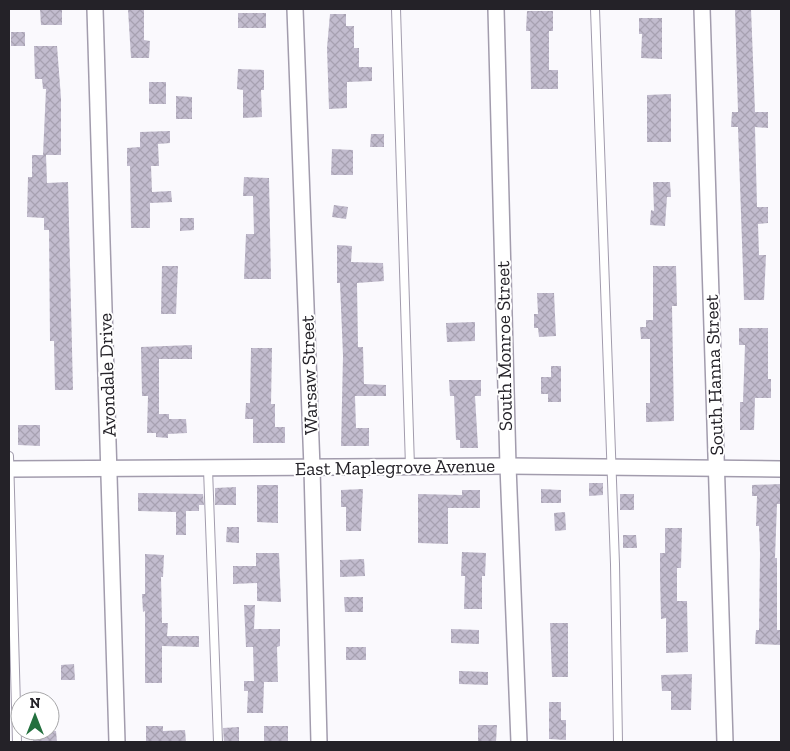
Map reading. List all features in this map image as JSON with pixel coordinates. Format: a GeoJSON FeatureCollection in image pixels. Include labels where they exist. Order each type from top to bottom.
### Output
{"type":"FeatureCollection","features":[{"type":"Feature","properties":{"kind":"street","name":"Avondale Drive"},"geometry":{"type":"LineString","coordinates":[[95,9],[111,469],[117,742]]}},
{"type":"Feature","properties":{"kind":"street","name":"Warsaw Street"},"geometry":{"type":"LineString","coordinates":[[295,9],[312,468],[319,742]]}},
{"type":"Feature","properties":{"kind":"street","name":"South Monroe Street"},"geometry":{"type":"LineString","coordinates":[[496,9],[508,466],[519,742]]}},
{"type":"Feature","properties":{"kind":"street","name":"South Hanna Street"},"geometry":{"type":"LineString","coordinates":[[702,9],[725,742]]}},
{"type":"Feature","properties":{"kind":"street","name":"East Maplegrove Avenue"},"geometry":{"type":"LineString","coordinates":[[9,469],[508,466],[781,469]]}},
{"type":"Feature","properties":{"kind":"lane"},"geometry":{"type":"LineString","coordinates":[[396,9],[410,467]]}},
{"type":"Feature","properties":{"kind":"lane"},"geometry":{"type":"LineString","coordinates":[[595,9],[610,467],[615,564],[618,742]]}},
{"type":"Feature","properties":{"kind":"lane"},"geometry":{"type":"LineString","coordinates":[[9,456],[17,742]]}},
{"type":"Feature","properties":{"kind":"lane"},"geometry":{"type":"LineString","coordinates":[[208,469],[218,742]]}},
{"type":"Feature","properties":{"kind":"building"},"geometry":{"type":"Polygon","coordinates":[[[40,9],[62,9],[62,25],[41,25],[40,9]]]}},
{"type":"Feature","properties":{"kind":"building"},"geometry":{"type":"Polygon","coordinates":[[[128,9],[144,9],[144,40],[150,41],[149,58],[131,58],[128,9]]]}},
{"type":"Feature","properties":{"kind":"building"},"geometry":{"type":"Polygon","coordinates":[[[735,9],[751,9],[755,112],[768,112],[768,128],[755,127],[757,207],[768,207],[768,223],[758,224],[759,255],[766,255],[764,300],[744,300],[738,127],[731,127],[732,112],[738,112],[735,9]]]}},
{"type":"Feature","properties":{"kind":"building"},"geometry":{"type":"Polygon","coordinates":[[[527,11],[553,11],[553,31],[549,31],[549,70],[558,70],[558,89],[531,89],[530,31],[526,31],[527,11]]]}},
{"type":"Feature","properties":{"kind":"building"},"geometry":{"type":"Polygon","coordinates":[[[238,13],[266,13],[266,28],[238,28],[238,13]]]}},
{"type":"Feature","properties":{"kind":"building"},"geometry":{"type":"Polygon","coordinates":[[[330,14],[346,14],[346,26],[354,26],[354,48],[359,48],[359,67],[372,67],[372,81],[347,82],[347,108],[329,109],[327,48],[330,14]]]}},
{"type":"Feature","properties":{"kind":"building"},"geometry":{"type":"Polygon","coordinates":[[[639,18],[662,18],[662,59],[641,58],[642,34],[639,34],[639,18]]]}},
{"type":"Feature","properties":{"kind":"building"},"geometry":{"type":"Polygon","coordinates":[[[11,32],[25,32],[25,46],[11,46],[11,32]]]}},
{"type":"Feature","properties":{"kind":"building"},"geometry":{"type":"Polygon","coordinates":[[[34,46],[57,46],[61,98],[61,155],[46,155],[47,183],[68,182],[73,390],[55,390],[54,341],[50,341],[49,230],[44,230],[44,218],[27,217],[28,177],[32,177],[32,155],[43,155],[46,89],[43,89],[42,79],[35,79],[34,46]]]}},
{"type":"Feature","properties":{"kind":"building"},"geometry":{"type":"Polygon","coordinates":[[[238,69],[264,70],[264,90],[261,90],[262,117],[243,118],[243,90],[237,89],[238,69]]]}},
{"type":"Feature","properties":{"kind":"building"},"geometry":{"type":"Polygon","coordinates":[[[149,82],[166,82],[166,104],[149,104],[149,82]]]}},
{"type":"Feature","properties":{"kind":"building"},"geometry":{"type":"Polygon","coordinates":[[[671,94],[671,142],[647,142],[647,95],[671,94]]]}},
{"type":"Feature","properties":{"kind":"building"},"geometry":{"type":"Polygon","coordinates":[[[176,96],[192,97],[192,119],[176,119],[176,96]]]}},
{"type":"Feature","properties":{"kind":"building"},"geometry":{"type":"Polygon","coordinates":[[[170,131],[170,143],[158,144],[159,166],[151,166],[152,192],[171,191],[172,202],[150,203],[150,228],[131,228],[130,166],[127,166],[127,148],[140,147],[140,132],[170,131]]]}},
{"type":"Feature","properties":{"kind":"building"},"geometry":{"type":"Polygon","coordinates":[[[371,134],[384,134],[384,147],[370,147],[371,134]]]}},
{"type":"Feature","properties":{"kind":"building"},"geometry":{"type":"Polygon","coordinates":[[[332,149],[353,150],[353,175],[331,175],[332,149]]]}},
{"type":"Feature","properties":{"kind":"building"},"geometry":{"type":"Polygon","coordinates":[[[244,177],[269,178],[271,279],[244,279],[246,234],[254,234],[253,196],[243,196],[244,177]]]}},
{"type":"Feature","properties":{"kind":"building"},"geometry":{"type":"Polygon","coordinates":[[[653,182],[670,182],[671,197],[667,197],[665,226],[650,225],[651,210],[654,211],[653,182]]]}},
{"type":"Feature","properties":{"kind":"building"},"geometry":{"type":"Polygon","coordinates":[[[334,205],[348,207],[346,219],[332,217],[334,205]]]}},
{"type":"Feature","properties":{"kind":"building"},"geometry":{"type":"Polygon","coordinates":[[[180,218],[194,218],[194,230],[180,231],[180,218]]]}},
{"type":"Feature","properties":{"kind":"building"},"geometry":{"type":"Polygon","coordinates":[[[337,245],[352,246],[351,262],[383,263],[384,281],[357,283],[358,347],[363,347],[364,384],[386,385],[386,396],[355,396],[356,428],[369,428],[369,446],[341,446],[343,356],[340,283],[337,283],[337,245]]]}},
{"type":"Feature","properties":{"kind":"building"},"geometry":{"type":"Polygon","coordinates":[[[162,266],[178,266],[176,314],[161,314],[162,266]]]}},
{"type":"Feature","properties":{"kind":"building"},"geometry":{"type":"Polygon","coordinates":[[[653,266],[676,266],[677,306],[672,306],[674,421],[646,422],[646,403],[650,403],[650,339],[641,339],[640,327],[646,327],[646,320],[653,320],[653,266]]]}},
{"type":"Feature","properties":{"kind":"building"},"geometry":{"type":"Polygon","coordinates":[[[537,293],[554,293],[556,336],[539,337],[538,328],[534,328],[534,314],[538,314],[537,293]]]}},
{"type":"Feature","properties":{"kind":"building"},"geometry":{"type":"Polygon","coordinates":[[[475,322],[475,341],[447,342],[446,323],[475,322]]]}},
{"type":"Feature","properties":{"kind":"building"},"geometry":{"type":"Polygon","coordinates":[[[739,328],[768,328],[768,379],[771,379],[771,398],[755,398],[754,430],[740,430],[740,402],[743,402],[745,345],[739,345],[739,328]]]}},
{"type":"Feature","properties":{"kind":"building"},"geometry":{"type":"Polygon","coordinates":[[[192,345],[192,359],[159,359],[159,414],[169,414],[169,419],[186,419],[187,433],[168,434],[168,438],[156,437],[156,433],[147,433],[148,396],[142,396],[141,347],[192,345]]]}},
{"type":"Feature","properties":{"kind":"building"},"geometry":{"type":"Polygon","coordinates":[[[251,348],[272,348],[271,404],[275,404],[275,427],[285,427],[285,443],[253,443],[253,419],[245,419],[246,403],[250,403],[251,348]]]}},
{"type":"Feature","properties":{"kind":"building"},"geometry":{"type":"Polygon","coordinates":[[[551,366],[561,366],[561,402],[548,402],[548,394],[541,394],[541,377],[551,377],[551,366]]]}},
{"type":"Feature","properties":{"kind":"building"},"geometry":{"type":"Polygon","coordinates":[[[449,380],[481,380],[481,396],[475,396],[478,448],[460,448],[460,440],[456,440],[454,396],[450,396],[449,380]]]}},
{"type":"Feature","properties":{"kind":"building"},"geometry":{"type":"Polygon","coordinates":[[[18,425],[40,425],[40,446],[18,445],[18,425]]]}},
{"type":"Feature","properties":{"kind":"building"},"geometry":{"type":"Polygon","coordinates":[[[589,483],[603,483],[603,495],[589,496],[589,483]]]}},
{"type":"Feature","properties":{"kind":"building"},"geometry":{"type":"Polygon","coordinates":[[[781,484],[781,504],[777,504],[775,558],[777,558],[777,630],[781,630],[781,645],[755,644],[756,630],[759,630],[760,553],[759,526],[756,526],[757,496],[752,496],[752,485],[781,484]]]}},
{"type":"Feature","properties":{"kind":"building"},"geometry":{"type":"Polygon","coordinates":[[[257,485],[278,485],[278,523],[257,522],[257,485]]]}},
{"type":"Feature","properties":{"kind":"building"},"geometry":{"type":"Polygon","coordinates":[[[236,487],[236,505],[215,505],[215,488],[236,487]]]}},
{"type":"Feature","properties":{"kind":"building"},"geometry":{"type":"Polygon","coordinates":[[[363,489],[361,531],[346,531],[346,507],[341,507],[341,490],[363,489]]]}},
{"type":"Feature","properties":{"kind":"building"},"geometry":{"type":"Polygon","coordinates":[[[541,489],[561,490],[561,503],[541,503],[541,489]]]}},
{"type":"Feature","properties":{"kind":"building"},"geometry":{"type":"Polygon","coordinates":[[[462,490],[480,490],[480,508],[448,508],[448,544],[418,543],[418,494],[462,495],[462,490]]]}},
{"type":"Feature","properties":{"kind":"building"},"geometry":{"type":"Polygon","coordinates":[[[138,493],[203,494],[204,505],[199,505],[199,511],[186,511],[186,535],[176,535],[176,512],[138,511],[138,493]]]}},
{"type":"Feature","properties":{"kind":"building"},"geometry":{"type":"Polygon","coordinates":[[[620,494],[634,494],[634,510],[620,510],[620,494]]]}},
{"type":"Feature","properties":{"kind":"building"},"geometry":{"type":"Polygon","coordinates":[[[565,512],[566,530],[555,531],[554,513],[565,512]]]}},
{"type":"Feature","properties":{"kind":"building"},"geometry":{"type":"Polygon","coordinates":[[[227,527],[239,527],[239,543],[226,542],[227,527]]]}},
{"type":"Feature","properties":{"kind":"building"},"geometry":{"type":"Polygon","coordinates":[[[665,528],[682,528],[681,568],[677,568],[677,601],[687,601],[688,652],[666,653],[666,618],[661,619],[660,576],[660,553],[665,553],[665,528]]]}},
{"type":"Feature","properties":{"kind":"building"},"geometry":{"type":"Polygon","coordinates":[[[623,535],[636,535],[637,548],[623,548],[623,535]]]}},
{"type":"Feature","properties":{"kind":"building"},"geometry":{"type":"Polygon","coordinates":[[[462,552],[486,553],[485,576],[482,576],[482,609],[464,609],[465,576],[461,576],[462,552]]]}},
{"type":"Feature","properties":{"kind":"building"},"geometry":{"type":"Polygon","coordinates":[[[256,553],[279,553],[281,602],[257,601],[257,583],[233,584],[233,566],[256,566],[256,553]]]}},
{"type":"Feature","properties":{"kind":"building"},"geometry":{"type":"Polygon","coordinates":[[[145,554],[164,555],[163,577],[161,577],[162,623],[168,623],[167,636],[199,636],[199,647],[162,646],[162,683],[145,683],[145,611],[143,612],[142,594],[145,594],[145,554]]]}},
{"type":"Feature","properties":{"kind":"building"},"geometry":{"type":"Polygon","coordinates":[[[364,559],[365,576],[340,577],[340,560],[364,559]]]}},
{"type":"Feature","properties":{"kind":"building"},"geometry":{"type":"Polygon","coordinates":[[[344,597],[363,597],[363,612],[345,612],[344,597]]]}},
{"type":"Feature","properties":{"kind":"building"},"geometry":{"type":"Polygon","coordinates":[[[244,605],[255,605],[254,629],[280,629],[280,646],[277,647],[278,682],[264,682],[263,713],[247,713],[248,691],[244,691],[244,681],[254,681],[253,647],[246,647],[244,605]]]}},
{"type":"Feature","properties":{"kind":"building"},"geometry":{"type":"Polygon","coordinates":[[[550,623],[568,623],[568,677],[552,677],[550,623]]]}},
{"type":"Feature","properties":{"kind":"building"},"geometry":{"type":"Polygon","coordinates":[[[451,629],[479,630],[479,644],[451,643],[451,629]]]}},
{"type":"Feature","properties":{"kind":"building"},"geometry":{"type":"Polygon","coordinates":[[[346,647],[366,647],[366,660],[346,660],[346,647]]]}},
{"type":"Feature","properties":{"kind":"building"},"geometry":{"type":"Polygon","coordinates":[[[74,664],[75,680],[61,680],[61,665],[74,664]]]}},
{"type":"Feature","properties":{"kind":"building"},"geometry":{"type":"Polygon","coordinates":[[[459,671],[488,672],[488,685],[459,684],[459,671]]]}},
{"type":"Feature","properties":{"kind":"building"},"geometry":{"type":"Polygon","coordinates":[[[692,674],[691,710],[671,710],[671,691],[662,691],[661,675],[692,674]]]}},
{"type":"Feature","properties":{"kind":"building"},"geometry":{"type":"Polygon","coordinates":[[[549,702],[561,702],[561,720],[566,720],[566,740],[549,739],[549,702]]]}},
{"type":"Feature","properties":{"kind":"building"},"geometry":{"type":"Polygon","coordinates":[[[478,725],[497,725],[496,742],[478,742],[478,725]]]}},
{"type":"Feature","properties":{"kind":"building"},"geometry":{"type":"Polygon","coordinates":[[[146,726],[163,726],[163,731],[185,730],[186,742],[146,742],[146,726]]]}},
{"type":"Feature","properties":{"kind":"building"},"geometry":{"type":"Polygon","coordinates":[[[264,726],[288,726],[288,742],[264,742],[264,726]]]}},
{"type":"Feature","properties":{"kind":"building"},"geometry":{"type":"Polygon","coordinates":[[[239,727],[239,742],[224,742],[223,728],[239,727]]]}},
{"type":"Feature","properties":{"kind":"building"},"geometry":{"type":"Polygon","coordinates":[[[57,741],[57,742],[33,742],[57,741]]]}}]}
